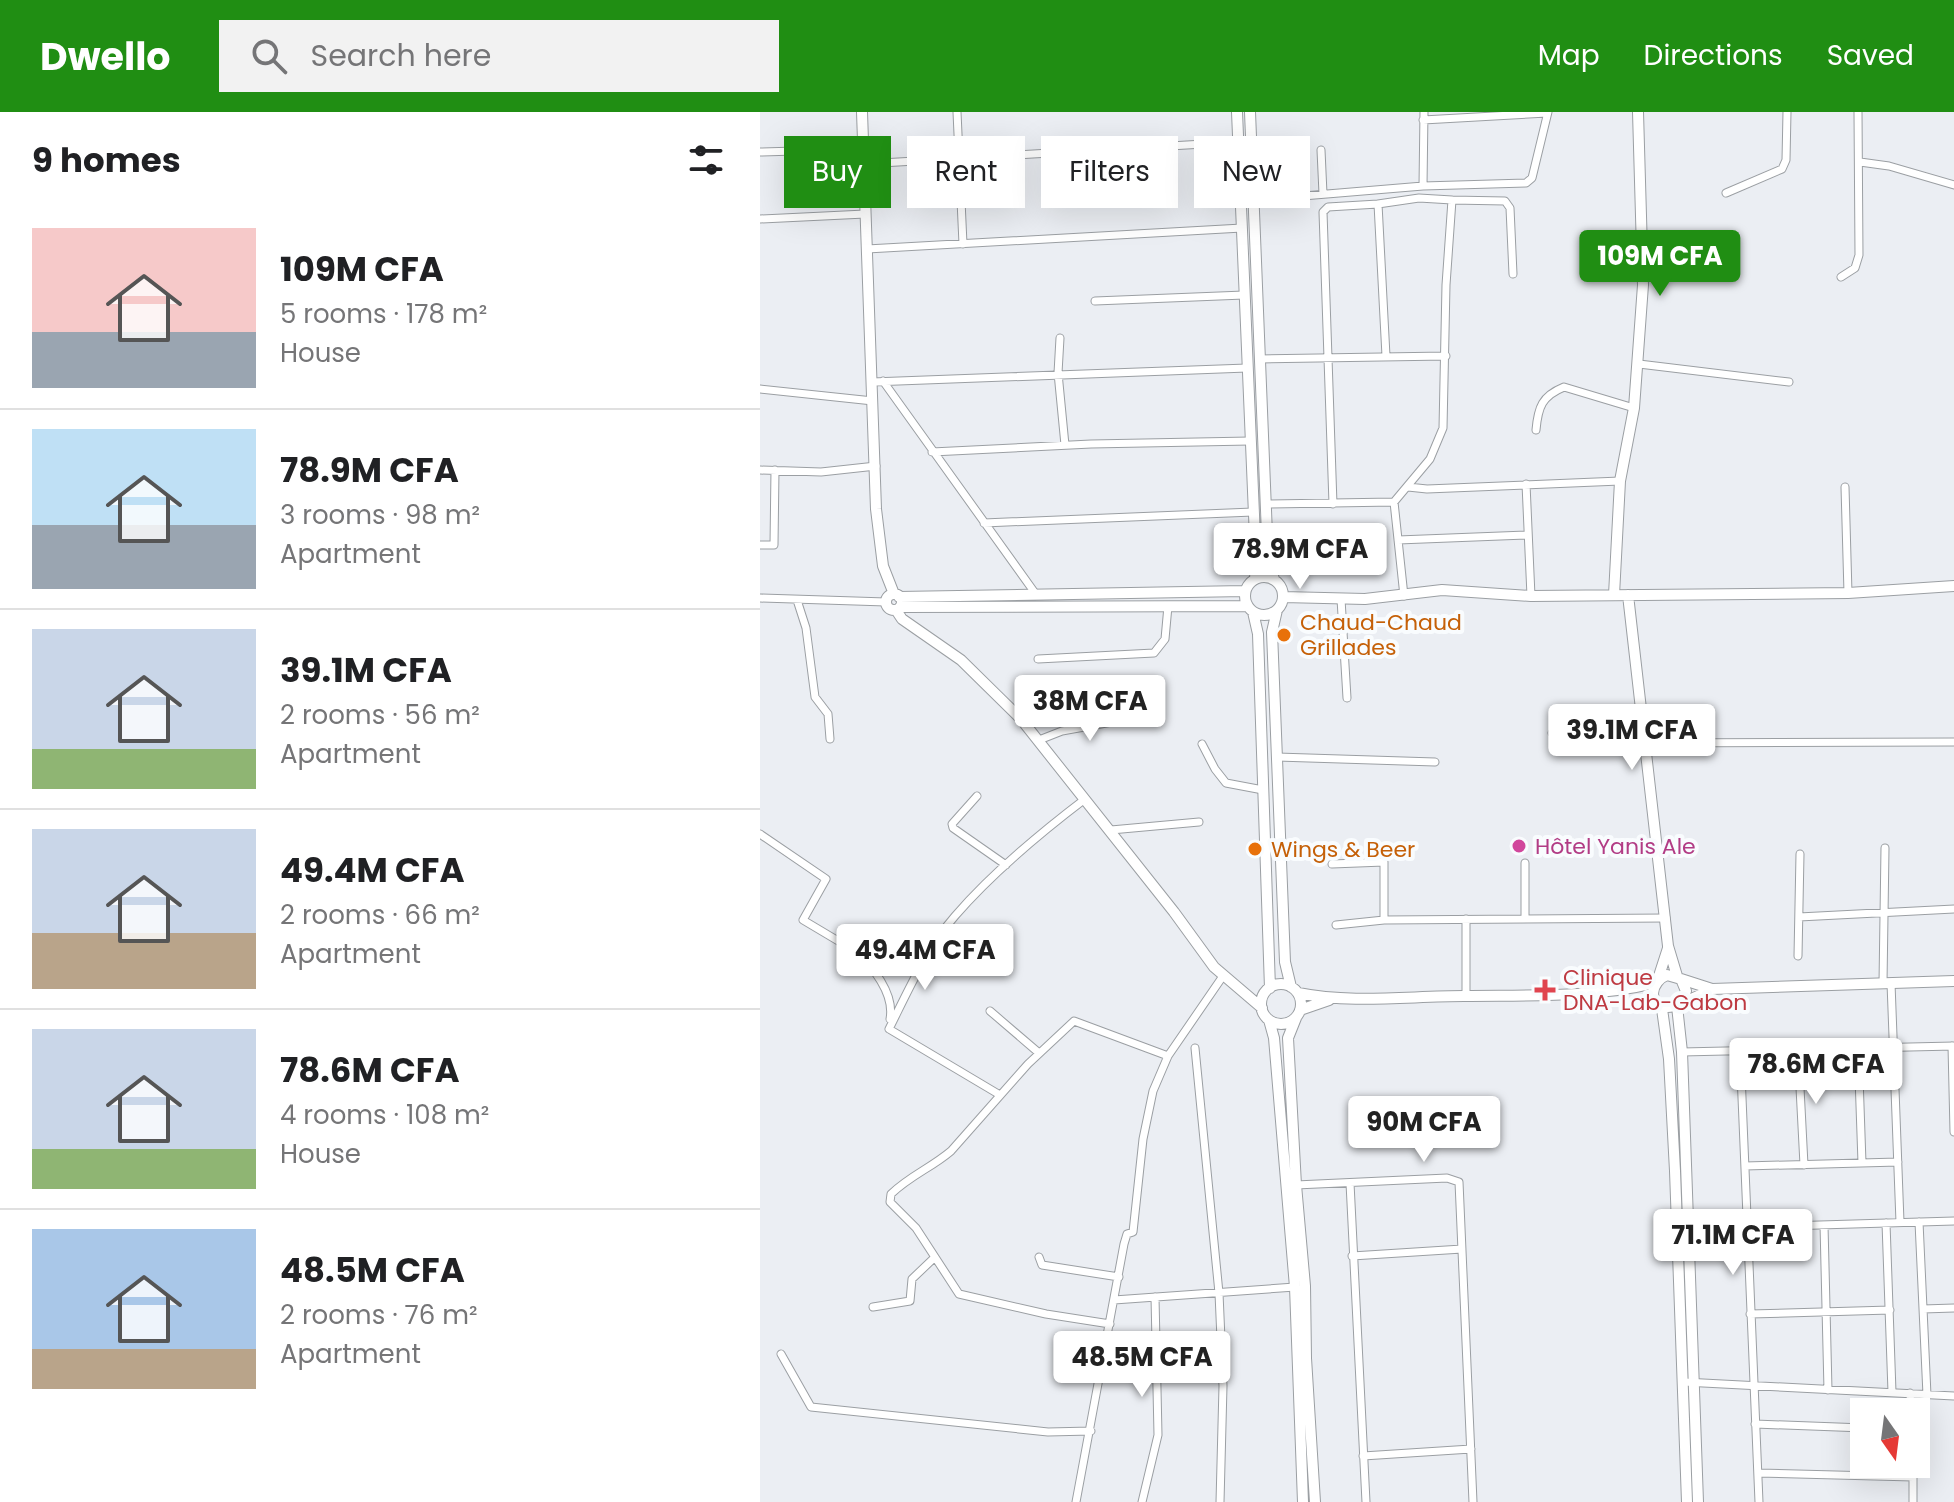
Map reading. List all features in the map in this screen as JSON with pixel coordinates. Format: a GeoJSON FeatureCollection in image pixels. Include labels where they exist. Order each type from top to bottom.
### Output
{"type":"FeatureCollection","features":[{"type":"Feature","properties":{"kind":"street"},"geometry":{"type":"LineString","coordinates":[[862,112],[863,136]]}},
{"type":"Feature","properties":{"kind":"street"},"geometry":{"type":"LineString","coordinates":[[957,112],[958,136]]}},
{"type":"Feature","properties":{"kind":"street"},"geometry":{"type":"LineString","coordinates":[[1237,112],[1238,136]]}},
{"type":"Feature","properties":{"kind":"street"},"geometry":{"type":"LineString","coordinates":[[1250,112],[1251,136]]}},
{"type":"Feature","properties":{"kind":"street"},"geometry":{"type":"LineString","coordinates":[[1310,195],[1530,181],[1548,112],[1423,116],[1423,186]]}},
{"type":"Feature","properties":{"kind":"street"},"geometry":{"type":"LineString","coordinates":[[1614,595],[1620,481],[1634,408],[1643,285],[1638,112]]}},
{"type":"Feature","properties":{"kind":"street"},"geometry":{"type":"LineString","coordinates":[[1726,193],[1782,169],[1786,160],[1787,112]]}},
{"type":"Feature","properties":{"kind":"street"},"geometry":{"type":"LineString","coordinates":[[1841,277],[1855,268],[1859,255],[1858,112]]}},
{"type":"Feature","properties":{"kind":"street"},"geometry":{"type":"LineString","coordinates":[[1025,153],[1194,144]]}},
{"type":"Feature","properties":{"kind":"street"},"geometry":{"type":"LineString","coordinates":[[1321,150],[1323,194]]}},
{"type":"Feature","properties":{"kind":"street"},"geometry":{"type":"LineString","coordinates":[[760,152],[784,151]]}},
{"type":"Feature","properties":{"kind":"street"},"geometry":{"type":"LineString","coordinates":[[1860,162],[1889,166],[1954,185]]}},
{"type":"Feature","properties":{"kind":"street"},"geometry":{"type":"LineString","coordinates":[[1333,504],[1323,212],[1328,207],[1419,198],[1505,201],[1510,208],[1513,274]]}},
{"type":"Feature","properties":{"kind":"street"},"geometry":{"type":"LineString","coordinates":[[1266,504],[1394,502],[1430,459],[1441,436],[1452,200]]}},
{"type":"Feature","properties":{"kind":"street"},"geometry":{"type":"LineString","coordinates":[[1378,204],[1386,356]]}},
{"type":"Feature","properties":{"kind":"street"},"geometry":{"type":"LineString","coordinates":[[865,208],[878,382],[873,401],[881,548],[886,579],[902,619],[961,660],[997,693],[1111,830],[1223,976],[1262,1008],[1269,1020],[1274,1038],[1295,1287],[1303,1502]]}},
{"type":"Feature","properties":{"kind":"street"},"geometry":{"type":"LineString","coordinates":[[961,208],[963,244]]}},
{"type":"Feature","properties":{"kind":"street"},"geometry":{"type":"LineString","coordinates":[[895,602],[1035,593],[1245,591],[1255,579],[1256,562],[1241,208]]}},
{"type":"Feature","properties":{"kind":"street"},"geometry":{"type":"LineString","coordinates":[[1254,208],[1268,560],[1283,597],[1272,632],[1285,962],[1301,1002],[1288,1038],[1305,1286],[1315,1502]]}},
{"type":"Feature","properties":{"kind":"street"},"geometry":{"type":"LineString","coordinates":[[760,219],[865,214]]}},
{"type":"Feature","properties":{"kind":"street"},"geometry":{"type":"LineString","coordinates":[[867,249],[1242,228]]}},
{"type":"Feature","properties":{"kind":"street"},"geometry":{"type":"LineString","coordinates":[[1095,301],[1244,295]]}},
{"type":"Feature","properties":{"kind":"street"},"geometry":{"type":"LineString","coordinates":[[1060,338],[1058,373],[1065,445]]}},
{"type":"Feature","properties":{"kind":"street"},"geometry":{"type":"LineString","coordinates":[[1260,359],[1446,356]]}},
{"type":"Feature","properties":{"kind":"street"},"geometry":{"type":"LineString","coordinates":[[1639,364],[1789,382]]}},
{"type":"Feature","properties":{"kind":"street"},"geometry":{"type":"LineString","coordinates":[[878,382],[1247,368]]}},
{"type":"Feature","properties":{"kind":"street"},"geometry":{"type":"LineString","coordinates":[[878,382],[997,537],[1035,593]]}},
{"type":"Feature","properties":{"kind":"street"},"geometry":{"type":"LineString","coordinates":[[1536,430],[1542,400],[1564,387],[1634,408]]}},
{"type":"Feature","properties":{"kind":"street"},"geometry":{"type":"LineString","coordinates":[[760,389],[873,401]]}},
{"type":"Feature","properties":{"kind":"street"},"geometry":{"type":"LineString","coordinates":[[932,452],[1250,441]]}},
{"type":"Feature","properties":{"kind":"street"},"geometry":{"type":"LineString","coordinates":[[760,470],[821,472],[876,466]]}},
{"type":"Feature","properties":{"kind":"street"},"geometry":{"type":"LineString","coordinates":[[760,545],[774,545],[775,470]]}},
{"type":"Feature","properties":{"kind":"street"},"geometry":{"type":"LineString","coordinates":[[1408,487],[1427,489],[1620,481]]}},
{"type":"Feature","properties":{"kind":"street"},"geometry":{"type":"LineString","coordinates":[[1526,484],[1531,596]]}},
{"type":"Feature","properties":{"kind":"street"},"geometry":{"type":"LineString","coordinates":[[1845,487],[1848,593]]}},
{"type":"Feature","properties":{"kind":"street"},"geometry":{"type":"LineString","coordinates":[[1394,502],[1404,596]]}},
{"type":"Feature","properties":{"kind":"street"},"geometry":{"type":"LineString","coordinates":[[984,523],[1253,512]]}},
{"type":"Feature","properties":{"kind":"street"},"geometry":{"type":"LineString","coordinates":[[1398,540],[1528,535]]}},
{"type":"Feature","properties":{"kind":"street"},"geometry":{"type":"LineString","coordinates":[[1255,579],[1274,579]]}},
{"type":"Feature","properties":{"kind":"street"},"geometry":{"type":"LineString","coordinates":[[1283,597],[1341,599],[1404,596],[1442,590],[1531,596],[1848,593],[1954,586]]}},
{"type":"Feature","properties":{"kind":"street"},"geometry":{"type":"LineString","coordinates":[[1245,591],[1258,634],[1270,988]]}},
{"type":"Feature","properties":{"kind":"street"},"geometry":{"type":"LineString","coordinates":[[1628,595],[1668,946],[1686,991],[1678,1004],[1689,1229],[1687,1502]]}},
{"type":"Feature","properties":{"kind":"street"},"geometry":{"type":"LineString","coordinates":[[760,598],[1168,606],[1250,609],[1266,615],[1277,610]]}},
{"type":"Feature","properties":{"kind":"street"},"geometry":{"type":"LineString","coordinates":[[1341,599],[1347,698]]}},
{"type":"Feature","properties":{"kind":"street"},"geometry":{"type":"LineString","coordinates":[[797,600],[806,628],[815,697],[828,714],[830,739]]}},
{"type":"Feature","properties":{"kind":"street"},"geometry":{"type":"LineString","coordinates":[[1038,659],[1154,653],[1165,639],[1168,606]]}},
{"type":"Feature","properties":{"kind":"street"},"geometry":{"type":"LineString","coordinates":[[1039,740],[1062,731],[1134,718]]}},
{"type":"Feature","properties":{"kind":"street"},"geometry":{"type":"LineString","coordinates":[[1552,733],[1627,736],[1646,741],[1954,742]]}},
{"type":"Feature","properties":{"kind":"street"},"geometry":{"type":"LineString","coordinates":[[1202,744],[1226,783],[1263,790]]}},
{"type":"Feature","properties":{"kind":"street"},"geometry":{"type":"LineString","coordinates":[[1277,757],[1435,762]]}},
{"type":"Feature","properties":{"kind":"street"},"geometry":{"type":"LineString","coordinates":[[977,796],[952,824],[953,828],[1006,865]]}},
{"type":"Feature","properties":{"kind":"street"},"geometry":{"type":"LineString","coordinates":[[889,1029],[954,917],[1006,865],[1085,799]]}},
{"type":"Feature","properties":{"kind":"street"},"geometry":{"type":"LineString","coordinates":[[1111,830],[1199,822]]}},
{"type":"Feature","properties":{"kind":"street"},"geometry":{"type":"LineString","coordinates":[[760,834],[826,879],[803,920],[855,949],[879,976],[892,1011],[889,1029]]}},
{"type":"Feature","properties":{"kind":"street"},"geometry":{"type":"LineString","coordinates":[[1885,848],[1884,913],[1894,1048],[1900,1222]]}},
{"type":"Feature","properties":{"kind":"street"},"geometry":{"type":"LineString","coordinates":[[1798,956],[1800,854]]}},
{"type":"Feature","properties":{"kind":"street"},"geometry":{"type":"LineString","coordinates":[[1332,864],[1384,862],[1384,920]]}},
{"type":"Feature","properties":{"kind":"street"},"geometry":{"type":"LineString","coordinates":[[1525,863],[1525,918]]}},
{"type":"Feature","properties":{"kind":"street"},"geometry":{"type":"LineString","coordinates":[[1799,917],[1954,909]]}},
{"type":"Feature","properties":{"kind":"street"},"geometry":{"type":"LineString","coordinates":[[1336,925],[1384,920],[1666,918]]}},
{"type":"Feature","properties":{"kind":"street"},"geometry":{"type":"LineString","coordinates":[[1466,919],[1466,996]]}},
{"type":"Feature","properties":{"kind":"street"},"geometry":{"type":"LineString","coordinates":[[855,949],[877,952],[937,942]]}},
{"type":"Feature","properties":{"kind":"street"},"geometry":{"type":"LineString","coordinates":[[1668,946],[1653,991],[1662,1009],[1669,1059],[1698,1502]]}},
{"type":"Feature","properties":{"kind":"street"},"geometry":{"type":"LineString","coordinates":[[1262,1008],[1263,997],[1270,988],[1280,985],[1331,1000],[1625,991],[1667,975],[1712,989],[1954,981]]}},
{"type":"Feature","properties":{"kind":"street"},"geometry":{"type":"LineString","coordinates":[[1076,1502],[1127,1234],[1133,1232],[1143,1139],[1153,1091],[1168,1056],[1223,976]]}},
{"type":"Feature","properties":{"kind":"street"},"geometry":{"type":"LineString","coordinates":[[1625,991],[1667,1007],[1712,989]]}},
{"type":"Feature","properties":{"kind":"street"},"geometry":{"type":"LineString","coordinates":[[1269,1020],[1282,1024],[1331,1000]]}},
{"type":"Feature","properties":{"kind":"street"},"geometry":{"type":"LineString","coordinates":[[990,1011],[1039,1053]]}},
{"type":"Feature","properties":{"kind":"street"},"geometry":{"type":"LineString","coordinates":[[1110,1324],[1016,1308],[959,1294],[916,1228],[890,1202],[891,1194],[910,1176],[937,1163],[951,1151],[1039,1053],[1077,1020],[1168,1056]]}},
{"type":"Feature","properties":{"kind":"street"},"geometry":{"type":"LineString","coordinates":[[889,1029],[1000,1095]]}},
{"type":"Feature","properties":{"kind":"street"},"geometry":{"type":"LineString","coordinates":[[1682,1052],[1953,1046],[1954,1132]]}},
{"type":"Feature","properties":{"kind":"street"},"geometry":{"type":"LineString","coordinates":[[1195,1048],[1219,1293],[1223,1386],[1220,1502]]}},
{"type":"Feature","properties":{"kind":"street"},"geometry":{"type":"LineString","coordinates":[[1858,1048],[1862,1163]]}},
{"type":"Feature","properties":{"kind":"street"},"geometry":{"type":"LineString","coordinates":[[1798,1049],[1804,1165]]}},
{"type":"Feature","properties":{"kind":"street"},"geometry":{"type":"LineString","coordinates":[[1740,1050],[1759,1502]]}},
{"type":"Feature","properties":{"kind":"street"},"geometry":{"type":"LineString","coordinates":[[1745,1166],[1898,1162]]}},
{"type":"Feature","properties":{"kind":"street"},"geometry":{"type":"LineString","coordinates":[[1296,1185],[1455,1178],[1459,1182],[1473,1502]]}},
{"type":"Feature","properties":{"kind":"street"},"geometry":{"type":"LineString","coordinates":[[1350,1183],[1366,1502]]}},
{"type":"Feature","properties":{"kind":"street"},"geometry":{"type":"LineString","coordinates":[[1689,1229],[1954,1221]]}},
{"type":"Feature","properties":{"kind":"street"},"geometry":{"type":"LineString","coordinates":[[1919,1222],[1927,1395]]}},
{"type":"Feature","properties":{"kind":"street"},"geometry":{"type":"LineString","coordinates":[[1886,1223],[1892,1392]]}},
{"type":"Feature","properties":{"kind":"street"},"geometry":{"type":"LineString","coordinates":[[1824,1225],[1828,1390]]}},
{"type":"Feature","properties":{"kind":"street"},"geometry":{"type":"LineString","coordinates":[[1352,1256],[1462,1249]]}},
{"type":"Feature","properties":{"kind":"street"},"geometry":{"type":"LineString","coordinates":[[1039,1257],[1042,1265],[1119,1277]]}},
{"type":"Feature","properties":{"kind":"street"},"geometry":{"type":"LineString","coordinates":[[873,1307],[910,1301],[912,1279],[934,1258]]}},
{"type":"Feature","properties":{"kind":"street"},"geometry":{"type":"LineString","coordinates":[[1114,1300],[1295,1287]]}},
{"type":"Feature","properties":{"kind":"street"},"geometry":{"type":"LineString","coordinates":[[1142,1502],[1158,1435],[1155,1297]]}},
{"type":"Feature","properties":{"kind":"street"},"geometry":{"type":"LineString","coordinates":[[1923,1309],[1954,1308]]}},
{"type":"Feature","properties":{"kind":"street"},"geometry":{"type":"LineString","coordinates":[[1750,1314],[1890,1310]]}},
{"type":"Feature","properties":{"kind":"street"},"geometry":{"type":"LineString","coordinates":[[781,1354],[811,1407],[1048,1432],[1091,1431]]}},
{"type":"Feature","properties":{"kind":"street"},"geometry":{"type":"LineString","coordinates":[[1689,1382],[1954,1396]]}},
{"type":"Feature","properties":{"kind":"street"},"geometry":{"type":"LineString","coordinates":[[1910,1393],[1910,1398]]}},
{"type":"Feature","properties":{"kind":"street"},"geometry":{"type":"LineString","coordinates":[[1755,1424],[1850,1427]]}},
{"type":"Feature","properties":{"kind":"street"},"geometry":{"type":"LineString","coordinates":[[1363,1456],[1471,1449]]}},
{"type":"Feature","properties":{"kind":"street"},"geometry":{"type":"LineString","coordinates":[[1758,1473],[1850,1475]]}},
{"type":"Feature","properties":{"kind":"street"},"geometry":{"type":"LineString","coordinates":[[1913,1478],[1913,1502]]}},
{"type":"Feature","properties":{"kind":"place","name":"Chaud-Chaud Grillades"},"geometry":{"type":"Point","coordinates":[1284,635]}},
{"type":"Feature","properties":{"kind":"place","name":"Hôtel Yanis Ale"},"geometry":{"type":"Point","coordinates":[1519,846]}},
{"type":"Feature","properties":{"kind":"place","name":"Wings & Beer"},"geometry":{"type":"Point","coordinates":[1255,849]}},
{"type":"Feature","properties":{"kind":"place","name":"Clinique DNA-Lab-Gabon"},"geometry":{"type":"Point","coordinates":[1545,990]}}]}
